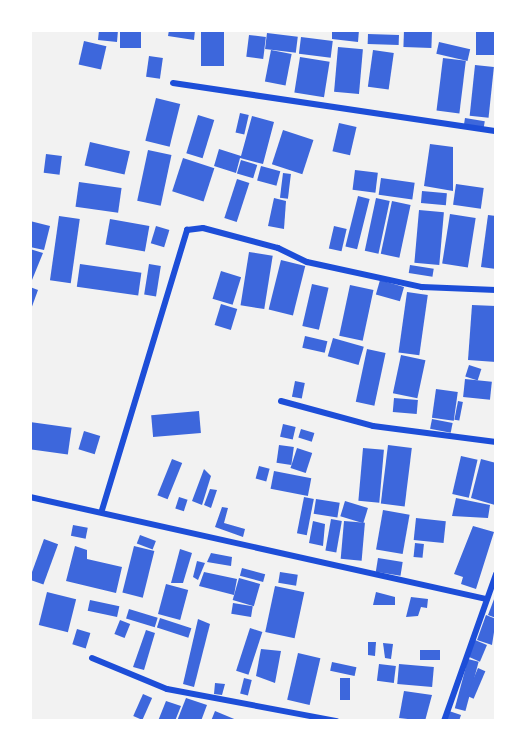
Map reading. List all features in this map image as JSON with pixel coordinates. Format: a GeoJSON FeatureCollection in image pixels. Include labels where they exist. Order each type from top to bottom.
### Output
{"type":"FeatureCollection","features":[{"type":"Feature","properties":{"kind":"street"},"geometry":{"type":"LineString","coordinates":[[173,83],[496,131]]}},
{"type":"Feature","properties":{"kind":"street"},"geometry":{"type":"LineString","coordinates":[[102,510],[187,230],[203,228],[278,248],[307,262],[422,287],[496,290]]}},
{"type":"Feature","properties":{"kind":"street"},"geometry":{"type":"LineString","coordinates":[[281,401],[373,426],[496,442]]}},
{"type":"Feature","properties":{"kind":"street"},"geometry":{"type":"LineString","coordinates":[[30,497],[102,510],[487,599]]}},
{"type":"Feature","properties":{"kind":"street"},"geometry":{"type":"LineString","coordinates":[[444,721],[496,574]]}},
{"type":"Feature","properties":{"kind":"street"},"geometry":{"type":"LineString","coordinates":[[92,658],[167,689],[337,721]]}},
{"type":"Feature","properties":{"kind":"building"},"geometry":{"type":"Polygon","coordinates":[[[99,30],[118,30],[117,42],[98,40],[99,30]]]}},
{"type":"Feature","properties":{"kind":"building"},"geometry":{"type":"Polygon","coordinates":[[[120,30],[141,30],[141,48],[120,48],[120,30]]]}},
{"type":"Feature","properties":{"kind":"building"},"geometry":{"type":"Polygon","coordinates":[[[169,30],[195,30],[194,40],[168,36],[169,30]]]}},
{"type":"Feature","properties":{"kind":"building"},"geometry":{"type":"Polygon","coordinates":[[[201,30],[224,30],[224,66],[201,66],[201,30]]]}},
{"type":"Feature","properties":{"kind":"building"},"geometry":{"type":"Polygon","coordinates":[[[332,30],[359,30],[358,42],[332,39],[332,30]]]}},
{"type":"Feature","properties":{"kind":"building"},"geometry":{"type":"Polygon","coordinates":[[[404,30],[432,31],[431,48],[403,47],[404,30]]]}},
{"type":"Feature","properties":{"kind":"building"},"geometry":{"type":"Polygon","coordinates":[[[476,30],[496,30],[496,55],[476,55],[476,30]]]}},
{"type":"Feature","properties":{"kind":"building"},"geometry":{"type":"Polygon","coordinates":[[[267,33],[298,37],[296,53],[265,49],[267,33]]]}},
{"type":"Feature","properties":{"kind":"building"},"geometry":{"type":"Polygon","coordinates":[[[368,34],[399,35],[399,45],[368,44],[368,34]]]}},
{"type":"Feature","properties":{"kind":"building"},"geometry":{"type":"Polygon","coordinates":[[[249,35],[266,37],[263,59],[246,57],[249,35]]]}},
{"type":"Feature","properties":{"kind":"building"},"geometry":{"type":"Polygon","coordinates":[[[301,37],[333,41],[331,58],[299,54],[301,37]]]}},
{"type":"Feature","properties":{"kind":"building"},"geometry":{"type":"Polygon","coordinates":[[[84,41],[106,46],[101,70],[79,64],[84,41]]]}},
{"type":"Feature","properties":{"kind":"building"},"geometry":{"type":"Polygon","coordinates":[[[439,42],[470,49],[467,61],[436,54],[439,42]]]}},
{"type":"Feature","properties":{"kind":"building"},"geometry":{"type":"Polygon","coordinates":[[[338,47],[363,49],[359,94],[334,92],[338,47]]]}},
{"type":"Feature","properties":{"kind":"building"},"geometry":{"type":"Polygon","coordinates":[[[271,50],[292,54],[286,85],[265,81],[271,50]]]}},
{"type":"Feature","properties":{"kind":"building"},"geometry":{"type":"Polygon","coordinates":[[[373,50],[394,53],[389,90],[368,87],[373,50]]]}},
{"type":"Feature","properties":{"kind":"building"},"geometry":{"type":"Polygon","coordinates":[[[149,56],[163,58],[160,79],[146,77],[149,56]]]}},
{"type":"Feature","properties":{"kind":"building"},"geometry":{"type":"Polygon","coordinates":[[[300,57],[330,62],[324,97],[294,93],[300,57]]]}},
{"type":"Feature","properties":{"kind":"building"},"geometry":{"type":"Polygon","coordinates":[[[443,58],[466,61],[459,113],[437,111],[443,58]]]}},
{"type":"Feature","properties":{"kind":"building"},"geometry":{"type":"Polygon","coordinates":[[[475,65],[494,67],[489,118],[470,116],[475,65]]]}},
{"type":"Feature","properties":{"kind":"building"},"geometry":{"type":"Polygon","coordinates":[[[156,98],[180,104],[170,147],[145,141],[156,98]]]}},
{"type":"Feature","properties":{"kind":"building"},"geometry":{"type":"Polygon","coordinates":[[[240,113],[249,115],[244,135],[236,132],[240,113]]]}},
{"type":"Feature","properties":{"kind":"building"},"geometry":{"type":"Polygon","coordinates":[[[198,115],[214,120],[203,158],[186,153],[198,115]]]}},
{"type":"Feature","properties":{"kind":"building"},"geometry":{"type":"Polygon","coordinates":[[[252,116],[274,122],[263,164],[240,158],[236,173],[214,166],[219,149],[241,156],[252,116]]]}},
{"type":"Feature","properties":{"kind":"building"},"geometry":{"type":"Polygon","coordinates":[[[465,118],[485,121],[483,130],[464,127],[465,118]]]}},
{"type":"Feature","properties":{"kind":"building"},"geometry":{"type":"Polygon","coordinates":[[[339,123],[357,127],[350,155],[332,151],[339,123]]]}},
{"type":"Feature","properties":{"kind":"building"},"geometry":{"type":"Polygon","coordinates":[[[283,130],[313,140],[302,174],[272,164],[283,130]]]}},
{"type":"Feature","properties":{"kind":"building"},"geometry":{"type":"Polygon","coordinates":[[[90,142],[130,151],[125,175],[85,165],[90,142]]]}},
{"type":"Feature","properties":{"kind":"building"},"geometry":{"type":"Polygon","coordinates":[[[430,144],[453,147],[453,191],[424,186],[430,144]]]}},
{"type":"Feature","properties":{"kind":"building"},"geometry":{"type":"Polygon","coordinates":[[[148,150],[171,155],[161,206],[137,201],[148,150]]]}},
{"type":"Feature","properties":{"kind":"building"},"geometry":{"type":"Polygon","coordinates":[[[46,154],[62,156],[60,175],[44,173],[46,154]]]}},
{"type":"Feature","properties":{"kind":"building"},"geometry":{"type":"Polygon","coordinates":[[[183,158],[214,168],[204,201],[172,191],[183,158]]]}},
{"type":"Feature","properties":{"kind":"building"},"geometry":{"type":"Polygon","coordinates":[[[241,160],[257,165],[253,178],[237,173],[241,160]]]}},
{"type":"Feature","properties":{"kind":"building"},"geometry":{"type":"Polygon","coordinates":[[[261,166],[280,171],[276,186],[257,180],[261,166]]]}},
{"type":"Feature","properties":{"kind":"building"},"geometry":{"type":"Polygon","coordinates":[[[355,170],[378,173],[375,193],[353,190],[355,170]]]}},
{"type":"Feature","properties":{"kind":"building"},"geometry":{"type":"Polygon","coordinates":[[[283,173],[291,174],[288,199],[280,198],[283,173]]]}},
{"type":"Feature","properties":{"kind":"building"},"geometry":{"type":"Polygon","coordinates":[[[381,178],[415,183],[412,200],[379,195],[381,178]]]}},
{"type":"Feature","properties":{"kind":"building"},"geometry":{"type":"Polygon","coordinates":[[[237,179],[249,183],[237,222],[224,218],[237,179]]]}},
{"type":"Feature","properties":{"kind":"building"},"geometry":{"type":"Polygon","coordinates":[[[79,182],[122,188],[118,213],[76,207],[79,182]]]}},
{"type":"Feature","properties":{"kind":"building"},"geometry":{"type":"Polygon","coordinates":[[[456,184],[484,188],[481,209],[453,205],[456,184]]]}},
{"type":"Feature","properties":{"kind":"building"},"geometry":{"type":"Polygon","coordinates":[[[422,191],[447,193],[446,205],[421,203],[422,191]]]}},
{"type":"Feature","properties":{"kind":"building"},"geometry":{"type":"Polygon","coordinates":[[[358,196],[370,199],[357,249],[345,246],[358,196]]]}},
{"type":"Feature","properties":{"kind":"building"},"geometry":{"type":"Polygon","coordinates":[[[274,198],[286,201],[284,229],[268,226],[274,198]]]}},
{"type":"Feature","properties":{"kind":"building"},"geometry":{"type":"Polygon","coordinates":[[[376,198],[390,201],[378,254],[365,251],[376,198]]]}},
{"type":"Feature","properties":{"kind":"building"},"geometry":{"type":"Polygon","coordinates":[[[392,201],[411,205],[399,258],[381,254],[392,201]]]}},
{"type":"Feature","properties":{"kind":"building"},"geometry":{"type":"Polygon","coordinates":[[[419,210],[444,212],[439,265],[414,263],[419,210]]]}},
{"type":"Feature","properties":{"kind":"building"},"geometry":{"type":"Polygon","coordinates":[[[450,214],[476,218],[468,267],[442,263],[450,214]]]}},
{"type":"Feature","properties":{"kind":"building"},"geometry":{"type":"Polygon","coordinates":[[[488,215],[496,216],[496,269],[481,267],[488,215]]]}},
{"type":"Feature","properties":{"kind":"building"},"geometry":{"type":"Polygon","coordinates":[[[59,216],[80,219],[71,283],[50,280],[59,216]]]}},
{"type":"Feature","properties":{"kind":"building"},"geometry":{"type":"Polygon","coordinates":[[[110,219],[149,226],[145,252],[105,245],[110,219]]]}},
{"type":"Feature","properties":{"kind":"building"},"geometry":{"type":"Polygon","coordinates":[[[30,221],[50,226],[44,250],[30,247],[30,221]]]}},
{"type":"Feature","properties":{"kind":"building"},"geometry":{"type":"Polygon","coordinates":[[[156,226],[169,230],[164,247],[151,243],[156,226]]]}},
{"type":"Feature","properties":{"kind":"building"},"geometry":{"type":"Polygon","coordinates":[[[334,226],[347,229],[341,251],[329,248],[334,226]]]}},
{"type":"Feature","properties":{"kind":"building"},"geometry":{"type":"Polygon","coordinates":[[[30,249],[43,253],[32,280],[30,280],[30,249]]]}},
{"type":"Feature","properties":{"kind":"building"},"geometry":{"type":"Polygon","coordinates":[[[249,252],[273,256],[264,309],[241,305],[249,252]]]}},
{"type":"Feature","properties":{"kind":"building"},"geometry":{"type":"Polygon","coordinates":[[[281,260],[305,266],[293,316],[269,309],[281,260]]]}},
{"type":"Feature","properties":{"kind":"building"},"geometry":{"type":"Polygon","coordinates":[[[80,264],[141,273],[138,295],[77,287],[80,264]]]}},
{"type":"Feature","properties":{"kind":"building"},"geometry":{"type":"Polygon","coordinates":[[[149,264],[161,266],[156,296],[144,295],[149,264]]]}},
{"type":"Feature","properties":{"kind":"building"},"geometry":{"type":"Polygon","coordinates":[[[410,265],[434,269],[432,277],[409,273],[410,265]]]}},
{"type":"Feature","properties":{"kind":"building"},"geometry":{"type":"Polygon","coordinates":[[[221,271],[241,277],[233,305],[213,299],[221,271]]]}},
{"type":"Feature","properties":{"kind":"building"},"geometry":{"type":"Polygon","coordinates":[[[380,280],[404,287],[400,301],[376,294],[380,280]]]}},
{"type":"Feature","properties":{"kind":"building"},"geometry":{"type":"Polygon","coordinates":[[[312,284],[329,288],[319,330],[302,326],[312,284]]]}},
{"type":"Feature","properties":{"kind":"building"},"geometry":{"type":"Polygon","coordinates":[[[350,285],[373,290],[363,341],[339,336],[350,285]]]}},
{"type":"Feature","properties":{"kind":"building"},"geometry":{"type":"Polygon","coordinates":[[[30,287],[38,290],[30,312],[30,287]]]}},
{"type":"Feature","properties":{"kind":"building"},"geometry":{"type":"Polygon","coordinates":[[[407,292],[428,295],[419,355],[399,352],[407,292]]]}},
{"type":"Feature","properties":{"kind":"building"},"geometry":{"type":"Polygon","coordinates":[[[221,304],[237,309],[231,330],[215,325],[221,304]]]}},
{"type":"Feature","properties":{"kind":"building"},"geometry":{"type":"Polygon","coordinates":[[[472,305],[496,306],[496,362],[468,360],[472,305]]]}},
{"type":"Feature","properties":{"kind":"building"},"geometry":{"type":"Polygon","coordinates":[[[305,336],[327,341],[325,353],[302,348],[305,336]]]}},
{"type":"Feature","properties":{"kind":"building"},"geometry":{"type":"Polygon","coordinates":[[[333,338],[364,347],[359,365],[328,356],[333,338]]]}},
{"type":"Feature","properties":{"kind":"building"},"geometry":{"type":"Polygon","coordinates":[[[367,349],[386,353],[374,406],[356,402],[367,349]]]}},
{"type":"Feature","properties":{"kind":"building"},"geometry":{"type":"Polygon","coordinates":[[[401,355],[425,360],[417,398],[393,393],[401,355]]]}},
{"type":"Feature","properties":{"kind":"building"},"geometry":{"type":"Polygon","coordinates":[[[469,365],[481,369],[478,380],[465,376],[469,365]]]}},
{"type":"Feature","properties":{"kind":"building"},"geometry":{"type":"Polygon","coordinates":[[[465,379],[492,382],[490,400],[463,397],[465,379]]]}},
{"type":"Feature","properties":{"kind":"building"},"geometry":{"type":"Polygon","coordinates":[[[295,381],[305,383],[302,399],[292,397],[295,381]]]}},
{"type":"Feature","properties":{"kind":"building"},"geometry":{"type":"Polygon","coordinates":[[[436,389],[458,392],[454,421],[432,418],[436,389]]]}},
{"type":"Feature","properties":{"kind":"building"},"geometry":{"type":"Polygon","coordinates":[[[394,398],[418,400],[417,414],[393,412],[394,398]]]}},
{"type":"Feature","properties":{"kind":"building"},"geometry":{"type":"Polygon","coordinates":[[[458,401],[463,402],[459,421],[454,420],[458,401]]]}},
{"type":"Feature","properties":{"kind":"building"},"geometry":{"type":"Polygon","coordinates":[[[199,411],[201,433],[153,437],[151,415],[199,411]]]}},
{"type":"Feature","properties":{"kind":"building"},"geometry":{"type":"Polygon","coordinates":[[[432,419],[453,423],[451,433],[430,429],[432,419]]]}},
{"type":"Feature","properties":{"kind":"building"},"geometry":{"type":"Polygon","coordinates":[[[30,422],[72,428],[68,455],[30,449],[30,422]]]}},
{"type":"Feature","properties":{"kind":"building"},"geometry":{"type":"Polygon","coordinates":[[[283,424],[296,427],[293,440],[280,437],[283,424]]]}},
{"type":"Feature","properties":{"kind":"building"},"geometry":{"type":"Polygon","coordinates":[[[301,429],[314,433],[312,442],[298,438],[301,429]]]}},
{"type":"Feature","properties":{"kind":"building"},"geometry":{"type":"Polygon","coordinates":[[[84,431],[100,436],[95,454],[78,449],[84,431]]]}},
{"type":"Feature","properties":{"kind":"building"},"geometry":{"type":"Polygon","coordinates":[[[279,445],[294,447],[291,465],[276,463],[279,445]]]}},
{"type":"Feature","properties":{"kind":"building"},"geometry":{"type":"Polygon","coordinates":[[[388,445],[412,448],[405,506],[381,504],[388,445]]]}},
{"type":"Feature","properties":{"kind":"building"},"geometry":{"type":"Polygon","coordinates":[[[297,448],[312,453],[306,473],[291,468],[297,448]]]}},
{"type":"Feature","properties":{"kind":"building"},"geometry":{"type":"Polygon","coordinates":[[[363,448],[384,450],[379,503],[358,501],[363,448]]]}},
{"type":"Feature","properties":{"kind":"building"},"geometry":{"type":"Polygon","coordinates":[[[461,456],[478,460],[469,498],[452,494],[461,456]]]}},
{"type":"Feature","properties":{"kind":"building"},"geometry":{"type":"Polygon","coordinates":[[[172,459],[182,463],[168,499],[157,495],[172,459]]]}},
{"type":"Feature","properties":{"kind":"building"},"geometry":{"type":"Polygon","coordinates":[[[481,459],[496,463],[495,505],[471,498],[481,459]]]}},
{"type":"Feature","properties":{"kind":"building"},"geometry":{"type":"Polygon","coordinates":[[[259,466],[270,469],[266,481],[256,479],[259,466]]]}},
{"type":"Feature","properties":{"kind":"building"},"geometry":{"type":"Polygon","coordinates":[[[204,469],[211,476],[202,505],[192,501],[204,469]]]}},
{"type":"Feature","properties":{"kind":"building"},"geometry":{"type":"Polygon","coordinates":[[[274,471],[311,478],[308,496],[271,489],[274,471]]]}},
{"type":"Feature","properties":{"kind":"building"},"geometry":{"type":"Polygon","coordinates":[[[210,489],[217,490],[211,508],[204,505],[210,489]]]}},
{"type":"Feature","properties":{"kind":"building"},"geometry":{"type":"Polygon","coordinates":[[[179,497],[188,500],[184,511],[175,508],[179,497]]]}},
{"type":"Feature","properties":{"kind":"building"},"geometry":{"type":"Polygon","coordinates":[[[304,497],[314,499],[307,535],[297,533],[304,497]]]}},
{"type":"Feature","properties":{"kind":"building"},"geometry":{"type":"Polygon","coordinates":[[[456,498],[490,505],[488,518],[452,516],[456,498]]]}},
{"type":"Feature","properties":{"kind":"building"},"geometry":{"type":"Polygon","coordinates":[[[316,499],[340,503],[337,518],[314,514],[316,499]]]}},
{"type":"Feature","properties":{"kind":"building"},"geometry":{"type":"Polygon","coordinates":[[[345,501],[368,508],[363,523],[340,516],[345,501]]]}},
{"type":"Feature","properties":{"kind":"building"},"geometry":{"type":"Polygon","coordinates":[[[222,507],[228,508],[224,523],[245,529],[243,537],[215,527],[222,507]]]}},
{"type":"Feature","properties":{"kind":"building"},"geometry":{"type":"Polygon","coordinates":[[[383,510],[410,515],[403,554],[376,549],[383,510]]]}},
{"type":"Feature","properties":{"kind":"building"},"geometry":{"type":"Polygon","coordinates":[[[416,518],[446,521],[444,543],[414,540],[416,518]]]}},
{"type":"Feature","properties":{"kind":"building"},"geometry":{"type":"Polygon","coordinates":[[[331,519],[342,521],[336,552],[325,551],[331,519]]]}},
{"type":"Feature","properties":{"kind":"building"},"geometry":{"type":"Polygon","coordinates":[[[313,521],[325,524],[323,546],[309,543],[313,521]]]}},
{"type":"Feature","properties":{"kind":"building"},"geometry":{"type":"Polygon","coordinates":[[[344,521],[365,523],[362,561],[341,559],[344,521]]]}},
{"type":"Feature","properties":{"kind":"building"},"geometry":{"type":"Polygon","coordinates":[[[73,525],[88,528],[86,539],[71,536],[73,525]]]}},
{"type":"Feature","properties":{"kind":"building"},"geometry":{"type":"Polygon","coordinates":[[[473,526],[494,532],[476,589],[461,584],[463,577],[454,574],[473,526]]]}},
{"type":"Feature","properties":{"kind":"building"},"geometry":{"type":"Polygon","coordinates":[[[140,535],[156,541],[153,549],[137,543],[140,535]]]}},
{"type":"Feature","properties":{"kind":"building"},"geometry":{"type":"Polygon","coordinates":[[[44,539],[58,544],[43,585],[30,580],[30,577],[44,539]]]}},
{"type":"Feature","properties":{"kind":"building"},"geometry":{"type":"Polygon","coordinates":[[[415,543],[424,544],[422,558],[414,557],[415,543]]]}},
{"type":"Feature","properties":{"kind":"building"},"geometry":{"type":"Polygon","coordinates":[[[75,546],[87,550],[87,559],[122,567],[116,593],[66,581],[75,546]]]}},
{"type":"Feature","properties":{"kind":"building"},"geometry":{"type":"Polygon","coordinates":[[[134,546],[154,551],[143,598],[122,593],[134,546]]]}},
{"type":"Feature","properties":{"kind":"building"},"geometry":{"type":"Polygon","coordinates":[[[180,549],[192,553],[183,583],[171,583],[180,549]]]}},
{"type":"Feature","properties":{"kind":"building"},"geometry":{"type":"Polygon","coordinates":[[[211,553],[232,557],[231,566],[207,562],[211,553]]]}},
{"type":"Feature","properties":{"kind":"building"},"geometry":{"type":"Polygon","coordinates":[[[378,558],[403,562],[401,576],[376,572],[378,558]]]}},
{"type":"Feature","properties":{"kind":"building"},"geometry":{"type":"Polygon","coordinates":[[[197,561],[205,563],[198,580],[193,577],[197,561]]]}},
{"type":"Feature","properties":{"kind":"building"},"geometry":{"type":"Polygon","coordinates":[[[242,568],[265,574],[263,582],[240,576],[242,568]]]}},
{"type":"Feature","properties":{"kind":"building"},"geometry":{"type":"Polygon","coordinates":[[[204,572],[237,579],[234,595],[199,586],[204,572]]]}},
{"type":"Feature","properties":{"kind":"building"},"geometry":{"type":"Polygon","coordinates":[[[280,572],[298,575],[296,586],[278,583],[280,572]]]}},
{"type":"Feature","properties":{"kind":"building"},"geometry":{"type":"Polygon","coordinates":[[[239,578],[260,584],[254,606],[233,600],[239,578]]]}},
{"type":"Feature","properties":{"kind":"building"},"geometry":{"type":"Polygon","coordinates":[[[166,584],[188,590],[180,620],[158,614],[166,584]]]}},
{"type":"Feature","properties":{"kind":"building"},"geometry":{"type":"Polygon","coordinates":[[[275,586],[304,592],[295,638],[265,632],[275,586]]]}},
{"type":"Feature","properties":{"kind":"building"},"geometry":{"type":"Polygon","coordinates":[[[47,592],[76,599],[68,632],[39,625],[47,592]]]}},
{"type":"Feature","properties":{"kind":"building"},"geometry":{"type":"Polygon","coordinates":[[[376,592],[395,597],[395,605],[373,605],[376,592]]]}},
{"type":"Feature","properties":{"kind":"building"},"geometry":{"type":"Polygon","coordinates":[[[496,594],[496,618],[488,615],[496,594]]]}},
{"type":"Feature","properties":{"kind":"building"},"geometry":{"type":"Polygon","coordinates":[[[411,597],[428,599],[427,608],[421,607],[418,616],[406,617],[411,597]]]}},
{"type":"Feature","properties":{"kind":"building"},"geometry":{"type":"Polygon","coordinates":[[[90,600],[119,606],[117,617],[88,611],[90,600]]]}},
{"type":"Feature","properties":{"kind":"building"},"geometry":{"type":"Polygon","coordinates":[[[233,603],[253,606],[251,617],[231,614],[233,603]]]}},
{"type":"Feature","properties":{"kind":"building"},"geometry":{"type":"Polygon","coordinates":[[[129,609],[158,618],[155,627],[126,619],[129,609]]]}},
{"type":"Feature","properties":{"kind":"building"},"geometry":{"type":"Polygon","coordinates":[[[486,615],[496,619],[492,645],[477,640],[486,615]]]}},
{"type":"Feature","properties":{"kind":"building"},"geometry":{"type":"Polygon","coordinates":[[[160,618],[191,628],[188,638],[157,628],[160,618]]]}},
{"type":"Feature","properties":{"kind":"building"},"geometry":{"type":"Polygon","coordinates":[[[198,619],[210,624],[194,687],[183,684],[198,619]]]}},
{"type":"Feature","properties":{"kind":"building"},"geometry":{"type":"Polygon","coordinates":[[[120,620],[130,624],[125,638],[114,634],[120,620]]]}},
{"type":"Feature","properties":{"kind":"building"},"geometry":{"type":"Polygon","coordinates":[[[250,628],[262,632],[248,675],[236,671],[250,628]]]}},
{"type":"Feature","properties":{"kind":"building"},"geometry":{"type":"Polygon","coordinates":[[[77,629],[90,633],[86,648],[72,644],[77,629]]]}},
{"type":"Feature","properties":{"kind":"building"},"geometry":{"type":"Polygon","coordinates":[[[146,630],[155,633],[144,670],[133,667],[146,630]]]}},
{"type":"Feature","properties":{"kind":"building"},"geometry":{"type":"Polygon","coordinates":[[[475,640],[487,645],[480,662],[468,657],[475,640]]]}},
{"type":"Feature","properties":{"kind":"building"},"geometry":{"type":"Polygon","coordinates":[[[368,642],[376,642],[375,656],[368,655],[368,642]]]}},
{"type":"Feature","properties":{"kind":"building"},"geometry":{"type":"Polygon","coordinates":[[[383,643],[393,644],[391,659],[385,658],[383,643]]]}},
{"type":"Feature","properties":{"kind":"building"},"geometry":{"type":"Polygon","coordinates":[[[261,649],[281,651],[275,683],[256,676],[261,649]]]}},
{"type":"Feature","properties":{"kind":"building"},"geometry":{"type":"Polygon","coordinates":[[[420,650],[440,650],[440,660],[420,660],[420,650]]]}},
{"type":"Feature","properties":{"kind":"building"},"geometry":{"type":"Polygon","coordinates":[[[298,653],[320,658],[310,705],[287,700],[298,653]]]}},
{"type":"Feature","properties":{"kind":"building"},"geometry":{"type":"Polygon","coordinates":[[[468,659],[479,662],[465,711],[455,708],[468,659]]]}},
{"type":"Feature","properties":{"kind":"building"},"geometry":{"type":"Polygon","coordinates":[[[332,662],[356,667],[355,676],[330,671],[332,662]]]}},
{"type":"Feature","properties":{"kind":"building"},"geometry":{"type":"Polygon","coordinates":[[[379,664],[396,666],[394,683],[377,681],[379,664]]]}},
{"type":"Feature","properties":{"kind":"building"},"geometry":{"type":"Polygon","coordinates":[[[399,664],[434,667],[432,687],[397,684],[399,664]]]}},
{"type":"Feature","properties":{"kind":"building"},"geometry":{"type":"Polygon","coordinates":[[[478,668],[485,671],[474,699],[466,696],[478,668]]]}},
{"type":"Feature","properties":{"kind":"building"},"geometry":{"type":"Polygon","coordinates":[[[244,678],[252,680],[248,695],[240,694],[244,678]]]}},
{"type":"Feature","properties":{"kind":"building"},"geometry":{"type":"Polygon","coordinates":[[[340,678],[350,678],[350,700],[340,700],[340,678]]]}},
{"type":"Feature","properties":{"kind":"building"},"geometry":{"type":"Polygon","coordinates":[[[215,683],[225,684],[222,695],[214,694],[215,683]]]}},
{"type":"Feature","properties":{"kind":"building"},"geometry":{"type":"Polygon","coordinates":[[[404,691],[432,695],[425,721],[399,718],[404,691]]]}},
{"type":"Feature","properties":{"kind":"building"},"geometry":{"type":"Polygon","coordinates":[[[143,694],[152,698],[142,720],[133,716],[143,694]]]}},
{"type":"Feature","properties":{"kind":"building"},"geometry":{"type":"Polygon","coordinates":[[[186,698],[207,705],[201,721],[177,721],[186,698]]]}},
{"type":"Feature","properties":{"kind":"building"},"geometry":{"type":"Polygon","coordinates":[[[166,701],[181,706],[175,721],[158,721],[166,701]]]}},
{"type":"Feature","properties":{"kind":"building"},"geometry":{"type":"Polygon","coordinates":[[[215,711],[239,721],[211,721],[215,711]]]}},
{"type":"Feature","properties":{"kind":"building"},"geometry":{"type":"Polygon","coordinates":[[[449,711],[461,715],[459,721],[446,721],[449,711]]]}}]}
